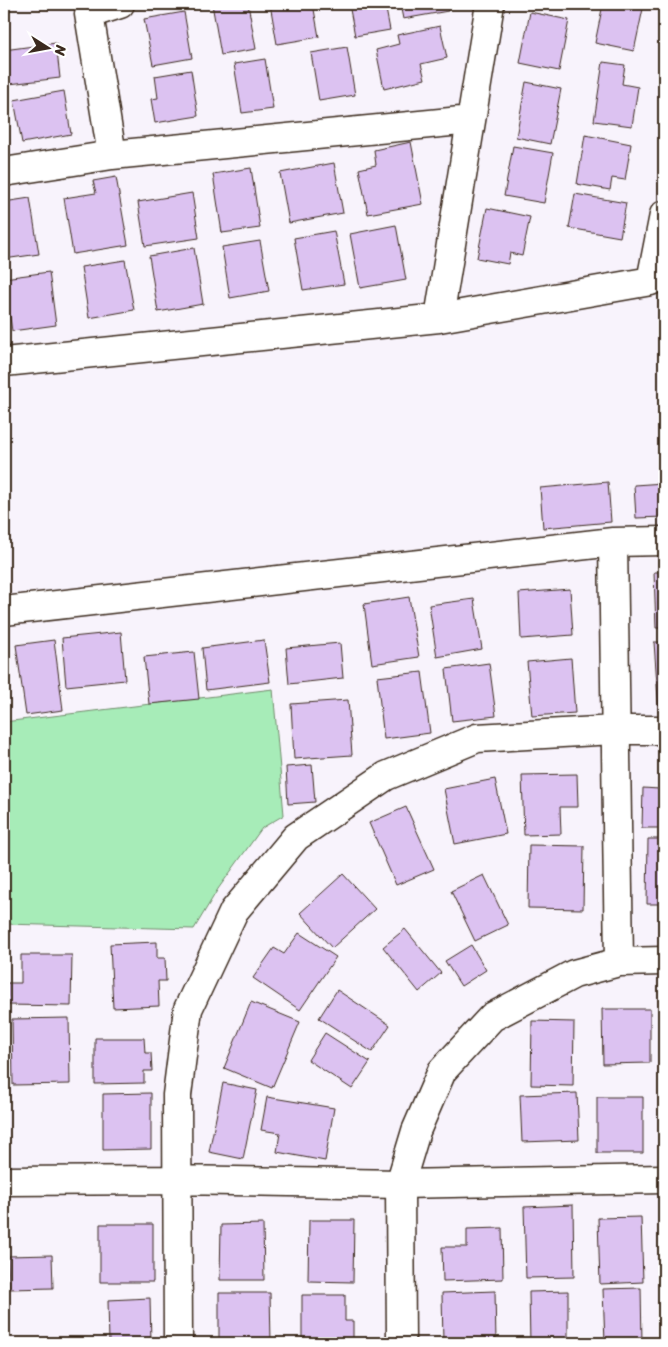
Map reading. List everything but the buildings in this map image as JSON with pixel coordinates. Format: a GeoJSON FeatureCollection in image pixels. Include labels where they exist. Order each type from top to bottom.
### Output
{"type":"FeatureCollection","features":[{"type":"Feature","properties":{"kind":"street"},"geometry":{"type":"LineString","coordinates":[[112,155],[90,14],[120,4]]}},
{"type":"Feature","properties":{"kind":"street"},"geometry":{"type":"LineString","coordinates":[[439,318],[490,4]]}},
{"type":"Feature","properties":{"kind":"street"},"geometry":{"type":"LineString","coordinates":[[4,172],[112,155],[470,120]]}},
{"type":"Feature","properties":{"kind":"street"},"geometry":{"type":"LineString","coordinates":[[4,362],[439,318],[651,281],[664,216]]}},
{"type":"Feature","properties":{"kind":"street"},"geometry":{"type":"LineString","coordinates":[[4,611],[613,542],[664,541]]}},
{"type":"Feature","properties":{"kind":"street"},"geometry":{"type":"LineString","coordinates":[[613,542],[618,962]]}},
{"type":"Feature","properties":{"kind":"street"},"geometry":{"type":"LineString","coordinates":[[178,1343],[176,1095],[188,1009],[234,912],[296,837],[386,776],[477,738],[614,730],[664,730]]}},
{"type":"Feature","properties":{"kind":"street"},"geometry":{"type":"LineString","coordinates":[[401,1343],[400,1184],[416,1132],[442,1071],[492,1017],[574,974],[618,962],[664,961]]}},
{"type":"Feature","properties":{"kind":"street"},"geometry":{"type":"LineString","coordinates":[[4,1181],[176,1180],[400,1184],[664,1179]]}},
{"type":"Feature","properties":{"kind":"green space"},"geometry":{"type":"Polygon","coordinates":[[[273,689],[284,815],[262,828],[218,889],[194,929],[4,924],[4,722],[273,689]]]}}]}
